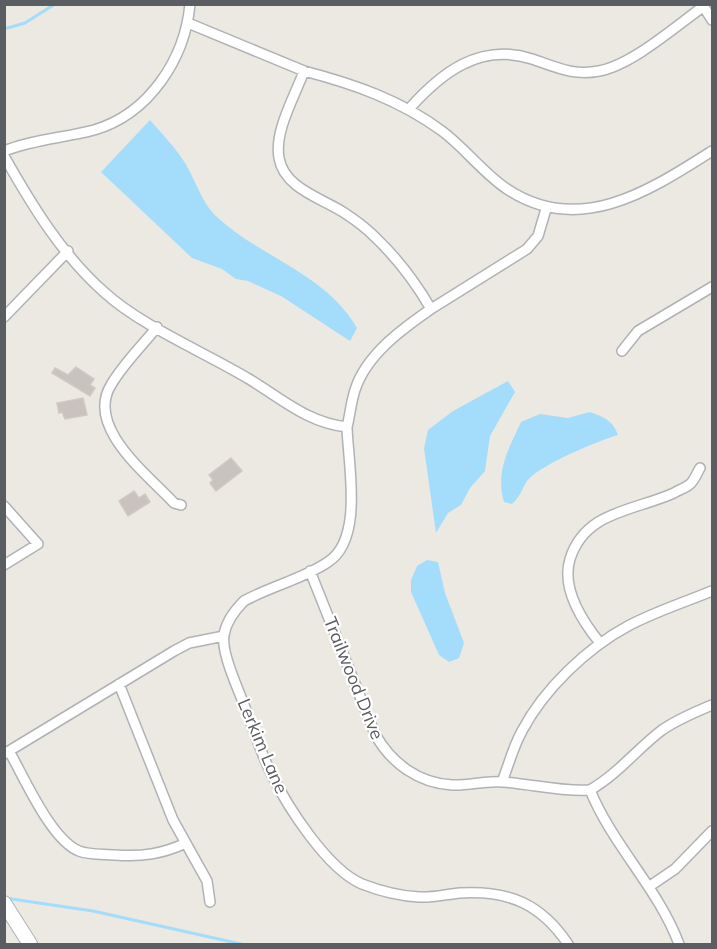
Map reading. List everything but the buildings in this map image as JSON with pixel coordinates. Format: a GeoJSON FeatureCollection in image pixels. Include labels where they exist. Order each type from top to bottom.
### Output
{"type":"FeatureCollection","features":[{"type":"Feature","properties":{"kind":"street"},"geometry":{"type":"LineString","coordinates":[[4,151],[29,141],[97,129],[133,109],[164,79],[179,51],[188,23],[190,4]]}},
{"type":"Feature","properties":{"kind":"street"},"geometry":{"type":"LineString","coordinates":[[409,109],[434,81],[462,63],[489,56],[513,55],[581,74],[602,70],[634,55],[703,5],[712,20]]}},
{"type":"Feature","properties":{"kind":"street"},"geometry":{"type":"LineString","coordinates":[[188,23],[304,71],[356,85],[409,109],[444,132],[505,188],[546,209],[600,208],[622,201],[712,151]]}},
{"type":"Feature","properties":{"kind":"street"},"geometry":{"type":"LineString","coordinates":[[304,71],[279,137],[279,159],[288,177],[305,191],[344,212],[375,236],[400,264],[431,309]]}},
{"type":"Feature","properties":{"kind":"street"},"geometry":{"type":"LineString","coordinates":[[4,156],[43,221],[104,293],[157,327],[250,380],[300,413],[326,423],[347,427]]}},
{"type":"Feature","properties":{"kind":"street"},"geometry":{"type":"LineString","coordinates":[[186,843],[166,852],[140,857],[81,852],[71,847],[61,838],[50,822],[7,752],[189,643],[224,636],[234,610],[244,601],[265,589],[329,562],[338,554],[348,533],[351,516],[347,427],[356,388],[369,364],[411,323],[527,249],[538,236],[546,209]]}},
{"type":"Feature","properties":{"kind":"street"},"geometry":{"type":"LineString","coordinates":[[4,317],[68,251]]}},
{"type":"Feature","properties":{"kind":"street"},"geometry":{"type":"LineString","coordinates":[[622,351],[638,330],[712,286]]}},
{"type":"Feature","properties":{"kind":"street"},"geometry":{"type":"LineString","coordinates":[[157,327],[110,386],[105,406],[106,416],[112,436],[120,447],[174,502],[182,505]]}},
{"type":"Feature","properties":{"kind":"street"},"geometry":{"type":"LineString","coordinates":[[600,643],[588,628],[571,593],[567,569],[574,545],[587,528],[612,513],[667,496],[690,485],[700,468]]}},
{"type":"Feature","properties":{"kind":"street"},"geometry":{"type":"LineString","coordinates":[[4,506],[38,544],[4,565]]}},
{"type":"Feature","properties":{"kind":"street","name":"Trailwood Drive"},"geometry":{"type":"LineString","coordinates":[[310,571],[375,734],[385,752],[403,768],[426,780],[452,785],[502,782],[568,792],[590,790]]}},
{"type":"Feature","properties":{"kind":"street"},"geometry":{"type":"LineString","coordinates":[[502,782],[514,746],[535,710],[559,682],[600,643],[629,626],[712,591]]}},
{"type":"Feature","properties":{"kind":"street","name":"Lerkim Lane"},"geometry":{"type":"LineString","coordinates":[[224,636],[237,686],[281,794],[332,861],[360,883],[396,894],[421,897],[486,892],[512,897],[538,910],[557,929],[568,945]]}},
{"type":"Feature","properties":{"kind":"street"},"geometry":{"type":"LineString","coordinates":[[119,684],[173,820],[207,881],[210,902]]}},
{"type":"Feature","properties":{"kind":"street"},"geometry":{"type":"LineString","coordinates":[[679,945],[650,886],[606,821],[590,790],[608,780],[660,732],[682,718],[712,705]]}},
{"type":"Feature","properties":{"kind":"street"},"geometry":{"type":"LineString","coordinates":[[650,886],[675,869],[712,831]]}},
{"type":"Feature","properties":{"kind":"street"},"geometry":{"type":"LineString","coordinates":[[4,903],[30,945]]}},
{"type":"Feature","properties":{"kind":"water"},"geometry":{"type":"Polygon","coordinates":[[[150,120],[181,157],[203,199],[218,218],[235,232],[311,280],[344,309],[357,328],[350,341],[281,296],[248,281],[236,279],[222,269],[192,258],[101,172],[150,120]]]}},
{"type":"Feature","properties":{"kind":"water"},"geometry":{"type":"Polygon","coordinates":[[[508,381],[515,392],[490,436],[485,471],[470,488],[461,505],[448,513],[436,533],[424,448],[428,430],[453,411],[508,381]]]}},
{"type":"Feature","properties":{"kind":"water"},"geometry":{"type":"Polygon","coordinates":[[[590,412],[610,422],[618,435],[543,468],[527,481],[512,504],[504,502],[502,470],[521,422],[540,414],[568,418],[590,412]]]}},
{"type":"Feature","properties":{"kind":"water"},"geometry":{"type":"Polygon","coordinates":[[[427,560],[438,562],[445,593],[464,643],[459,658],[449,662],[439,655],[411,592],[411,580],[417,566],[427,560]]]}},
{"type":"Feature","properties":{"kind":"waterway"},"geometry":{"type":"LineString","coordinates":[[4,29],[25,23],[55,4]]}},
{"type":"Feature","properties":{"kind":"waterway"},"geometry":{"type":"LineString","coordinates":[[5,898],[93,911],[241,944]]}}]}
